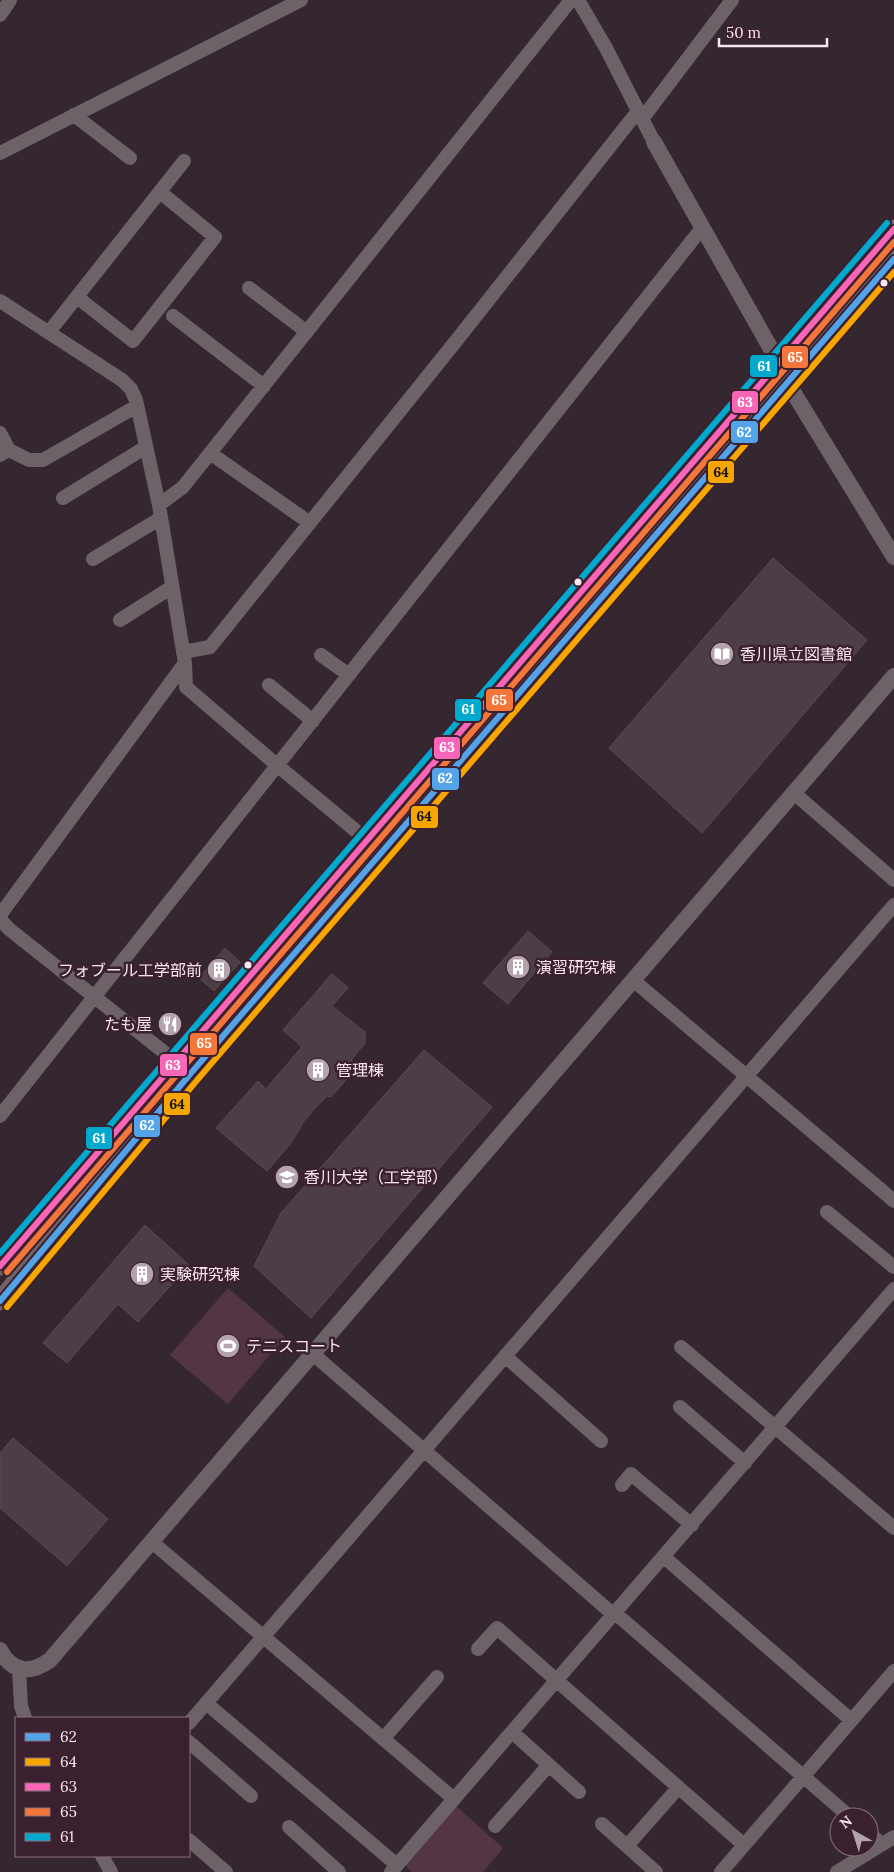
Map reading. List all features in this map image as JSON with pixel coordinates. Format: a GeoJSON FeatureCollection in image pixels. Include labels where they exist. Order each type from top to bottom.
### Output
{"type":"FeatureCollection","features":[{"type":"Feature","properties":{"kind":"main road"},"geometry":{"type":"LineString","coordinates":[[0,1266],[894,229]]}},
{"type":"Feature","properties":{"kind":"main road"},"geometry":{"type":"LineString","coordinates":[[0,1301],[191,1073],[894,258]]}},
{"type":"Feature","properties":{"kind":"street"},"geometry":{"type":"LineString","coordinates":[[0,15],[10,0]]}},
{"type":"Feature","properties":{"kind":"street"},"geometry":{"type":"LineString","coordinates":[[0,153],[74,116],[282,3],[301,0]]}},
{"type":"Feature","properties":{"kind":"street"},"geometry":{"type":"LineString","coordinates":[[92,559],[160,511],[183,487],[571,0]]}},
{"type":"Feature","properties":{"kind":"street"},"geometry":{"type":"LineString","coordinates":[[578,0],[606,48],[654,142],[779,363],[787,382],[894,557]]}},
{"type":"Feature","properties":{"kind":"street"},"geometry":{"type":"LineString","coordinates":[[0,915],[184,657],[210,647],[732,0]]}},
{"type":"Feature","properties":{"kind":"street"},"geometry":{"type":"LineString","coordinates":[[74,116],[130,158]]}},
{"type":"Feature","properties":{"kind":"street"},"geometry":{"type":"LineString","coordinates":[[49,332],[184,162]]}},
{"type":"Feature","properties":{"kind":"street"},"geometry":{"type":"LineString","coordinates":[[77,297],[133,341],[215,237],[160,192]]}},
{"type":"Feature","properties":{"kind":"street"},"geometry":{"type":"LineString","coordinates":[[0,1116],[702,228]]}},
{"type":"Feature","properties":{"kind":"street"},"geometry":{"type":"LineString","coordinates":[[250,288],[307,332]]}},
{"type":"Feature","properties":{"kind":"street"},"geometry":{"type":"LineString","coordinates":[[0,301],[122,380],[131,389],[137,406],[160,511],[184,657],[186,687],[278,766],[382,851]]}},
{"type":"Feature","properties":{"kind":"street"},"geometry":{"type":"LineString","coordinates":[[173,316],[264,386]]}},
{"type":"Feature","properties":{"kind":"street"},"geometry":{"type":"LineString","coordinates":[[0,433],[5,452],[29,460],[43,460],[137,406]]}},
{"type":"Feature","properties":{"kind":"street"},"geometry":{"type":"LineString","coordinates":[[63,498],[146,447]]}},
{"type":"Feature","properties":{"kind":"street"},"geometry":{"type":"LineString","coordinates":[[210,453],[310,523]]}},
{"type":"Feature","properties":{"kind":"street"},"geometry":{"type":"LineString","coordinates":[[120,620],[172,587]]}},
{"type":"Feature","properties":{"kind":"street"},"geometry":{"type":"LineString","coordinates":[[321,655],[349,675]]}},
{"type":"Feature","properties":{"kind":"street"},"geometry":{"type":"LineString","coordinates":[[0,1650],[10,1663],[19,1669],[28,1670],[40,1667],[50,1660],[894,676]]}},
{"type":"Feature","properties":{"kind":"street"},"geometry":{"type":"LineString","coordinates":[[269,685],[313,720]]}},
{"type":"Feature","properties":{"kind":"street"},"geometry":{"type":"LineString","coordinates":[[794,793],[894,880]]}},
{"type":"Feature","properties":{"kind":"street"},"geometry":{"type":"LineString","coordinates":[[190,1722],[894,905]]}},
{"type":"Feature","properties":{"kind":"street"},"geometry":{"type":"LineString","coordinates":[[0,919],[9,929],[191,1073]]}},
{"type":"Feature","properties":{"kind":"street"},"geometry":{"type":"LineString","coordinates":[[633,980],[894,1201]]}},
{"type":"Feature","properties":{"kind":"street"},"geometry":{"type":"LineString","coordinates":[[828,1212],[894,1267]]}},
{"type":"Feature","properties":{"kind":"street"},"geometry":{"type":"LineString","coordinates":[[206,1703],[394,1869],[894,1289]]}},
{"type":"Feature","properties":{"kind":"street"},"geometry":{"type":"LineString","coordinates":[[681,1347],[894,1528]]}},
{"type":"Feature","properties":{"kind":"street"},"geometry":{"type":"LineString","coordinates":[[313,1354],[423,1451],[839,1807]]}},
{"type":"Feature","properties":{"kind":"street"},"geometry":{"type":"LineString","coordinates":[[505,1356],[601,1441]]}},
{"type":"Feature","properties":{"kind":"street"},"geometry":{"type":"LineString","coordinates":[[680,1406],[745,1463]]}},
{"type":"Feature","properties":{"kind":"street"},"geometry":{"type":"LineString","coordinates":[[622,1485],[631,1474],[692,1525]]}},
{"type":"Feature","properties":{"kind":"street"},"geometry":{"type":"LineString","coordinates":[[152,1542],[454,1799]]}},
{"type":"Feature","properties":{"kind":"street"},"geometry":{"type":"LineString","coordinates":[[664,1557],[851,1720]]}},
{"type":"Feature","properties":{"kind":"street"},"geometry":{"type":"LineString","coordinates":[[478,1650],[497,1628],[744,1846]]}},
{"type":"Feature","properties":{"kind":"street"},"geometry":{"type":"LineString","coordinates":[[19,1669],[21,1706],[24,1717]]}},
{"type":"Feature","properties":{"kind":"street"},"geometry":{"type":"LineString","coordinates":[[721,1872],[851,1720],[892,1676]]}},
{"type":"Feature","properties":{"kind":"street"},"geometry":{"type":"LineString","coordinates":[[384,1738],[437,1677]]}},
{"type":"Feature","properties":{"kind":"street"},"geometry":{"type":"LineString","coordinates":[[512,1732],[579,1792]]}},
{"type":"Feature","properties":{"kind":"street"},"geometry":{"type":"LineString","coordinates":[[190,1743],[251,1796]]}},
{"type":"Feature","properties":{"kind":"street"},"geometry":{"type":"LineString","coordinates":[[495,1826],[548,1764]]}},
{"type":"Feature","properties":{"kind":"street"},"geometry":{"type":"LineString","coordinates":[[627,1846],[678,1788]]}},
{"type":"Feature","properties":{"kind":"street"},"geometry":{"type":"LineString","coordinates":[[602,1824],[656,1872]]}},
{"type":"Feature","properties":{"kind":"street"},"geometry":{"type":"LineString","coordinates":[[288,1827],[339,1872]]}},
{"type":"Feature","properties":{"kind":"street"},"geometry":{"type":"LineString","coordinates":[[837,1872],[894,1837]]}},
{"type":"Feature","properties":{"kind":"street"},"geometry":{"type":"LineString","coordinates":[[190,1841],[226,1872]]}},
{"type":"Feature","properties":{"kind":"street"},"geometry":{"type":"LineString","coordinates":[[103,1857],[111,1872]]}},
{"type":"Feature","properties":{"kind":"shaded area","name":"テニスコート"},"geometry":{"type":"Polygon","coordinates":[[[228,1288],[285,1337],[228,1404],[170,1355],[228,1288]]]}},
{"type":"Feature","properties":{"kind":"shaded area"},"geometry":{"type":"Polygon","coordinates":[[[456,1806],[503,1848],[483,1872],[412,1872],[405,1865],[456,1806]]]}},
{"type":"Feature","properties":{"kind":"building"},"geometry":{"type":"Polygon","coordinates":[[[773,558],[867,640],[702,833],[609,748],[773,558]]]}},
{"type":"Feature","properties":{"kind":"building","name":"演習研究棟"},"geometry":{"type":"Polygon","coordinates":[[[528,931],[552,952],[508,1004],[483,983],[528,931]]]}},
{"type":"Feature","properties":{"kind":"building","name":"フォブール工学部前"},"geometry":{"type":"Polygon","coordinates":[[[225,948],[240,962],[214,991],[199,978],[225,948]]]}},
{"type":"Feature","properties":{"kind":"building","name":"管理棟"},"geometry":{"type":"Polygon","coordinates":[[[332,974],[348,988],[332,1006],[365,1032],[365,1043],[351,1060],[358,1066],[331,1097],[327,1096],[316,1107],[304,1121],[291,1143],[267,1171],[216,1128],[258,1081],[266,1089],[302,1047],[283,1030],[332,974]]]}},
{"type":"Feature","properties":{"kind":"building"},"geometry":{"type":"Polygon","coordinates":[[[424,1050],[492,1107],[311,1318],[254,1266],[281,1213],[424,1050]]]}},
{"type":"Feature","properties":{"kind":"building","name":"実験研究棟"},"geometry":{"type":"Polygon","coordinates":[[[145,1225],[189,1265],[138,1322],[118,1304],[67,1363],[43,1343],[145,1225]]]}},
{"type":"Feature","properties":{"kind":"building"},"geometry":{"type":"Polygon","coordinates":[[[13,1438],[108,1519],[67,1566],[0,1508],[0,1453],[13,1438]]]}},
{"type":"Feature","properties":{"kind":"transit line","name":"61"},"geometry":{"type":"LineString","coordinates":[[0,1253],[887,223]]}},
{"type":"Feature","properties":{"kind":"transit line","name":"63"},"geometry":{"type":"LineString","coordinates":[[0,1266],[894,229]]}},
{"type":"Feature","properties":{"kind":"transit line","name":"65"},"geometry":{"type":"LineString","coordinates":[[7,1272],[894,242]]}},
{"type":"Feature","properties":{"kind":"transit line","name":"62"},"geometry":{"type":"LineString","coordinates":[[0,1301],[191,1073],[894,259]]}},
{"type":"Feature","properties":{"kind":"transit line","name":"64"},"geometry":{"type":"LineString","coordinates":[[7,1307],[198,1079],[894,272]]}},
{"type":"Feature","properties":{"kind":"place","name":"香川県立図書館"},"geometry":{"type":"Point","coordinates":[722,654]}},
{"type":"Feature","properties":{"kind":"place","name":"演習研究棟"},"geometry":{"type":"Point","coordinates":[518,967]}},
{"type":"Feature","properties":{"kind":"place","name":"フォブール工学部前"},"geometry":{"type":"Point","coordinates":[219,970]}},
{"type":"Feature","properties":{"kind":"place","name":"たも屋"},"geometry":{"type":"Point","coordinates":[170,1024]}},
{"type":"Feature","properties":{"kind":"place","name":"管理棟"},"geometry":{"type":"Point","coordinates":[318,1070]}},
{"type":"Feature","properties":{"kind":"place","name":"香川大学（工学部）"},"geometry":{"type":"Point","coordinates":[287,1177]}},
{"type":"Feature","properties":{"kind":"place","name":"実験研究棟"},"geometry":{"type":"Point","coordinates":[142,1274]}},
{"type":"Feature","properties":{"kind":"place","name":"テニスコート"},"geometry":{"type":"Point","coordinates":[228,1346]}}]}
